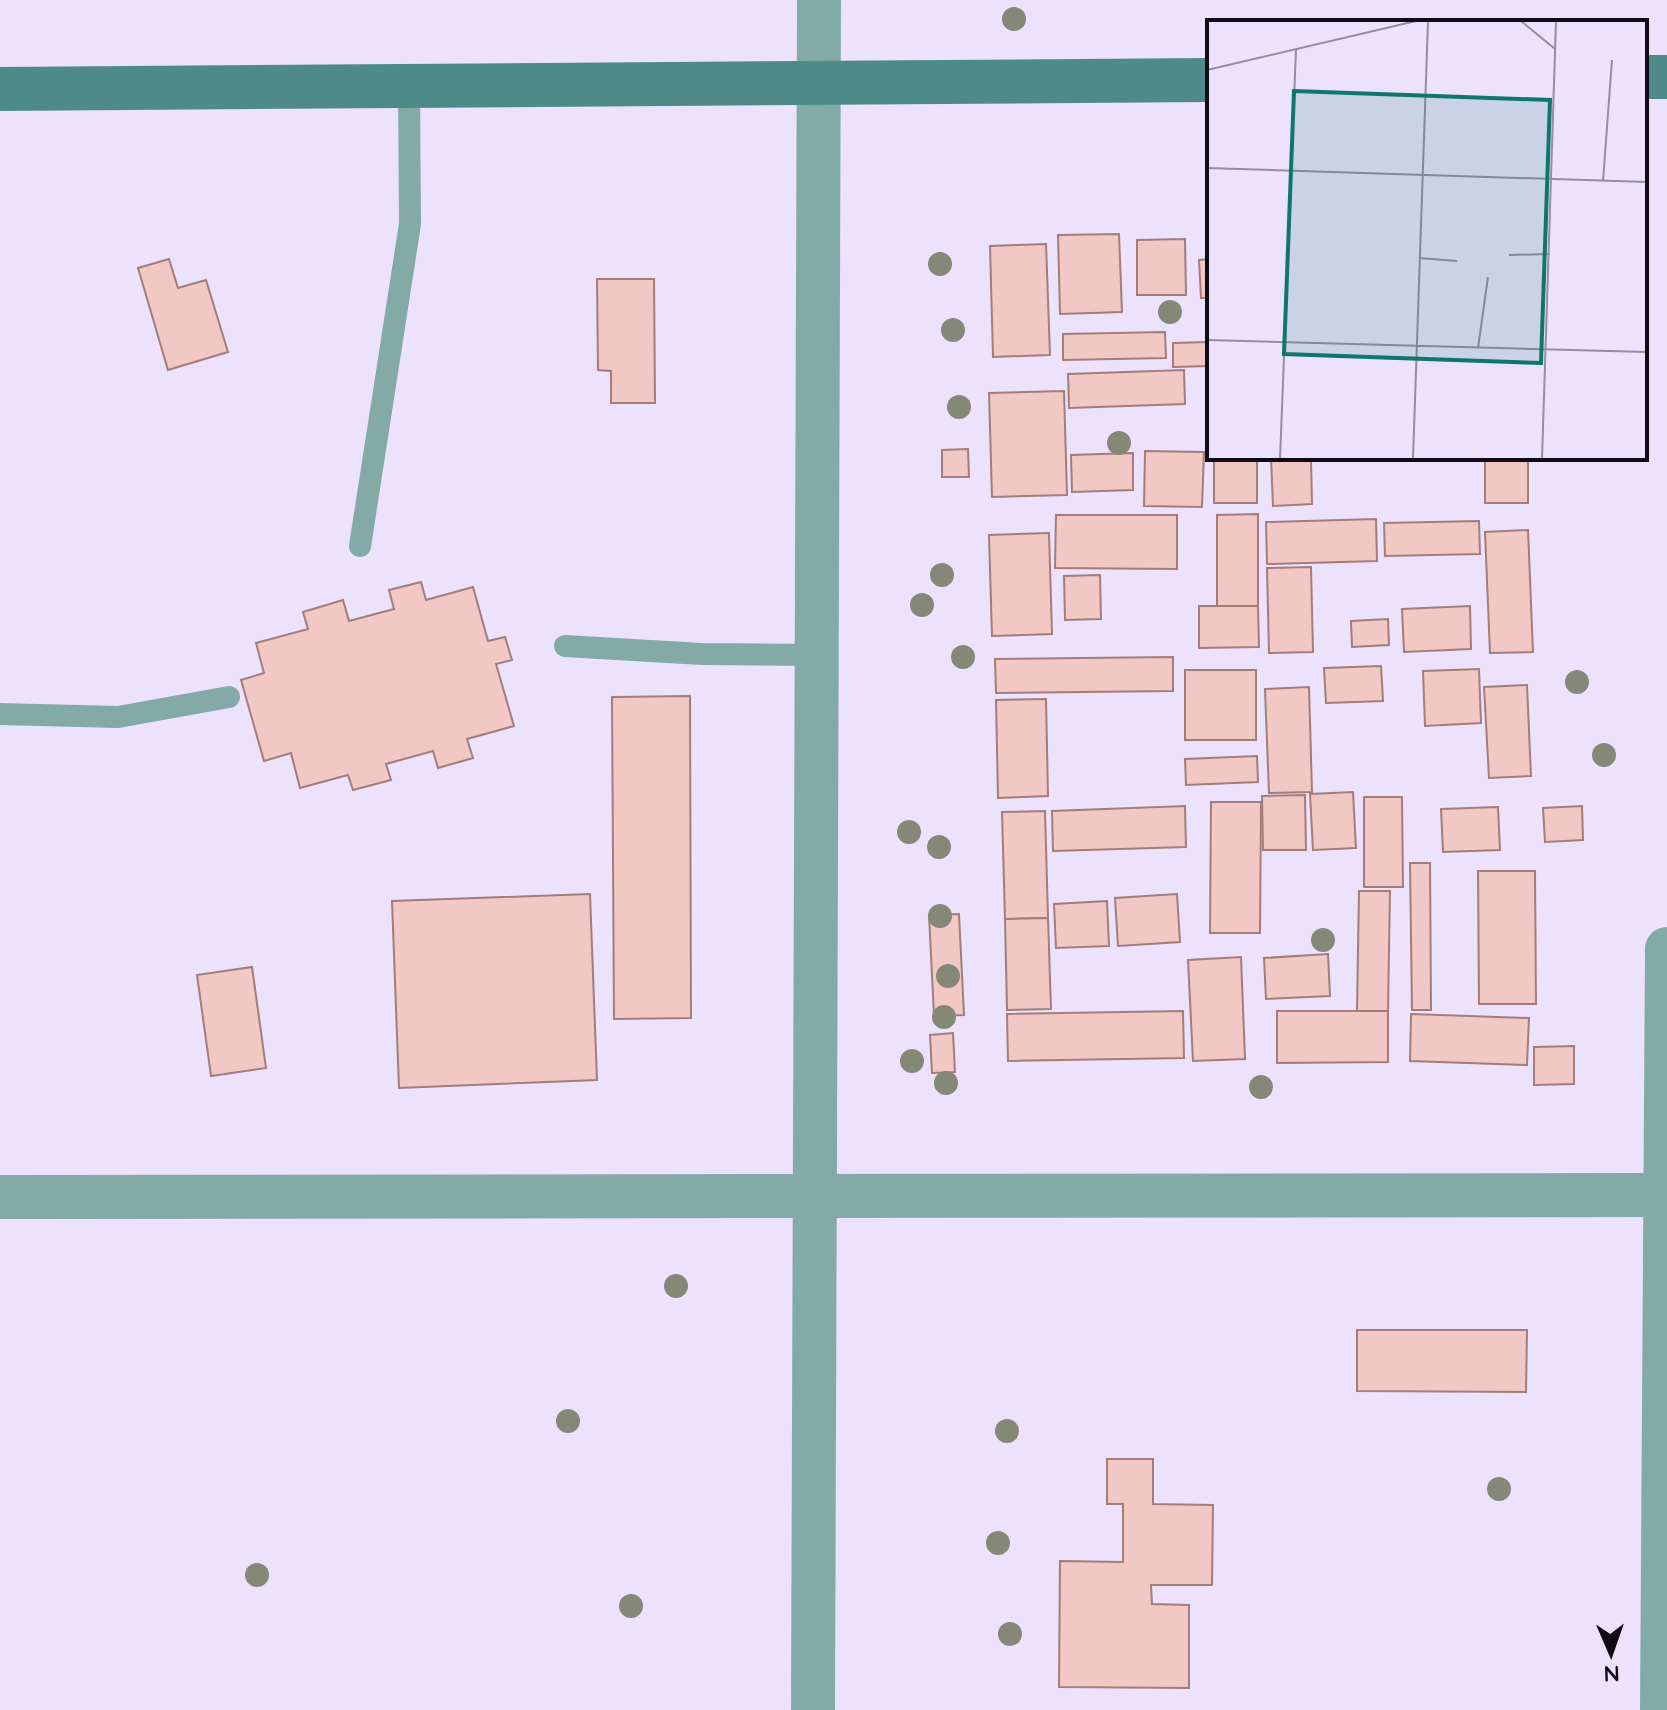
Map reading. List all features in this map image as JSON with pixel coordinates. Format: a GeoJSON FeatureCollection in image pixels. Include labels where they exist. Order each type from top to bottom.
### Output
{"type":"FeatureCollection","features":[{"type":"Feature","properties":{"kind":"street"},"geometry":{"type":"LineString","coordinates":[[813,1710],[819,0]]}},
{"type":"Feature","properties":{"kind":"street"},"geometry":{"type":"LineString","coordinates":[[0,89],[1207,80]]}},
{"type":"Feature","properties":{"kind":"street"},"geometry":{"type":"LineString","coordinates":[[1662,1710],[1667,949]]}},
{"type":"Feature","properties":{"kind":"street"},"geometry":{"type":"LineString","coordinates":[[0,1197],[1666,1195]]}},
{"type":"Feature","properties":{"kind":"lane"},"geometry":{"type":"LineString","coordinates":[[360,546],[410,224],[409,86]]}},
{"type":"Feature","properties":{"kind":"lane"},"geometry":{"type":"LineString","coordinates":[[565,646],[702,654],[818,655]]}},
{"type":"Feature","properties":{"kind":"lane"},"geometry":{"type":"LineString","coordinates":[[0,714],[118,717],[229,697]]}},
{"type":"Feature","properties":{"kind":"building"},"geometry":{"type":"Polygon","coordinates":[[[1119,234],[1122,312],[1060,314],[1058,235],[1119,234]]]}},
{"type":"Feature","properties":{"kind":"building"},"geometry":{"type":"Polygon","coordinates":[[[1185,239],[1186,295],[1137,295],[1137,240],[1185,239]]]}},
{"type":"Feature","properties":{"kind":"building"},"geometry":{"type":"Polygon","coordinates":[[[1046,244],[1050,355],[993,357],[990,246],[1046,244]]]}},
{"type":"Feature","properties":{"kind":"building"},"geometry":{"type":"Polygon","coordinates":[[[169,259],[178,288],[206,280],[228,352],[168,370],[138,268],[169,259]]]}},
{"type":"Feature","properties":{"kind":"building"},"geometry":{"type":"Polygon","coordinates":[[[1207,259],[1207,298],[1201,298],[1199,260],[1207,259]]]}},
{"type":"Feature","properties":{"kind":"building"},"geometry":{"type":"Polygon","coordinates":[[[597,279],[654,279],[655,403],[611,403],[611,371],[598,370],[597,279]]]}},
{"type":"Feature","properties":{"kind":"building"},"geometry":{"type":"Polygon","coordinates":[[[1165,332],[1166,358],[1063,360],[1063,334],[1165,332]]]}},
{"type":"Feature","properties":{"kind":"building"},"geometry":{"type":"Polygon","coordinates":[[[1207,342],[1207,366],[1173,367],[1173,343],[1207,342]]]}},
{"type":"Feature","properties":{"kind":"building"},"geometry":{"type":"Polygon","coordinates":[[[1184,370],[1185,404],[1069,408],[1068,374],[1184,370]]]}},
{"type":"Feature","properties":{"kind":"building"},"geometry":{"type":"Polygon","coordinates":[[[1064,391],[1067,495],[992,497],[989,393],[1064,391]]]}},
{"type":"Feature","properties":{"kind":"building"},"geometry":{"type":"Polygon","coordinates":[[[968,449],[969,477],[942,477],[942,450],[968,449]]]}},
{"type":"Feature","properties":{"kind":"building"},"geometry":{"type":"Polygon","coordinates":[[[1145,451],[1204,452],[1202,507],[1144,506],[1145,451]]]}},
{"type":"Feature","properties":{"kind":"building"},"geometry":{"type":"Polygon","coordinates":[[[1133,453],[1133,490],[1072,492],[1071,455],[1133,453]]]}},
{"type":"Feature","properties":{"kind":"building"},"geometry":{"type":"Polygon","coordinates":[[[1214,460],[1257,460],[1257,503],[1214,503],[1214,460]]]}},
{"type":"Feature","properties":{"kind":"building"},"geometry":{"type":"Polygon","coordinates":[[[1271,460],[1311,460],[1312,504],[1273,506],[1271,460]]]}},
{"type":"Feature","properties":{"kind":"building"},"geometry":{"type":"Polygon","coordinates":[[[1485,460],[1528,460],[1528,503],[1485,503],[1485,460]]]}},
{"type":"Feature","properties":{"kind":"building"},"geometry":{"type":"Polygon","coordinates":[[[1258,514],[1258,606],[1217,606],[1217,515],[1258,514]]]}},
{"type":"Feature","properties":{"kind":"building"},"geometry":{"type":"Polygon","coordinates":[[[1056,515],[1177,515],[1177,569],[1055,568],[1056,515]]]}},
{"type":"Feature","properties":{"kind":"building"},"geometry":{"type":"Polygon","coordinates":[[[1376,519],[1377,561],[1267,564],[1266,522],[1376,519]]]}},
{"type":"Feature","properties":{"kind":"building"},"geometry":{"type":"Polygon","coordinates":[[[1479,521],[1480,554],[1385,556],[1384,523],[1479,521]]]}},
{"type":"Feature","properties":{"kind":"building"},"geometry":{"type":"Polygon","coordinates":[[[1528,530],[1533,652],[1490,653],[1485,532],[1528,530]]]}},
{"type":"Feature","properties":{"kind":"building"},"geometry":{"type":"Polygon","coordinates":[[[1049,533],[1052,634],[992,636],[989,535],[1049,533]]]}},
{"type":"Feature","properties":{"kind":"building"},"geometry":{"type":"Polygon","coordinates":[[[1311,567],[1313,652],[1269,653],[1267,568],[1311,567]]]}},
{"type":"Feature","properties":{"kind":"building"},"geometry":{"type":"Polygon","coordinates":[[[1100,575],[1101,619],[1065,620],[1064,576],[1100,575]]]}},
{"type":"Feature","properties":{"kind":"building"},"geometry":{"type":"Polygon","coordinates":[[[421,582],[426,600],[473,587],[488,641],[505,637],[512,660],[496,664],[514,726],[467,739],[473,758],[438,768],[433,751],[386,764],[391,780],[353,790],[348,775],[300,788],[291,753],[264,761],[241,680],[264,673],[256,643],[308,629],[303,612],[343,600],[349,621],[394,609],[389,590],[421,582]]]}},
{"type":"Feature","properties":{"kind":"building"},"geometry":{"type":"Polygon","coordinates":[[[1199,606],[1258,606],[1259,647],[1199,648],[1199,606]]]}},
{"type":"Feature","properties":{"kind":"building"},"geometry":{"type":"Polygon","coordinates":[[[1470,606],[1471,649],[1404,652],[1402,609],[1470,606]]]}},
{"type":"Feature","properties":{"kind":"building"},"geometry":{"type":"Polygon","coordinates":[[[1388,619],[1389,645],[1352,647],[1351,621],[1388,619]]]}},
{"type":"Feature","properties":{"kind":"building"},"geometry":{"type":"Polygon","coordinates":[[[1173,657],[1173,691],[996,693],[995,659],[1173,657]]]}},
{"type":"Feature","properties":{"kind":"building"},"geometry":{"type":"Polygon","coordinates":[[[1381,666],[1383,701],[1326,703],[1324,668],[1381,666]]]}},
{"type":"Feature","properties":{"kind":"building"},"geometry":{"type":"Polygon","coordinates":[[[1479,669],[1481,723],[1425,726],[1423,671],[1479,669]]]}},
{"type":"Feature","properties":{"kind":"building"},"geometry":{"type":"Polygon","coordinates":[[[1185,670],[1256,670],[1256,740],[1185,740],[1185,670]]]}},
{"type":"Feature","properties":{"kind":"building"},"geometry":{"type":"Polygon","coordinates":[[[1527,685],[1531,776],[1489,778],[1484,687],[1527,685]]]}},
{"type":"Feature","properties":{"kind":"building"},"geometry":{"type":"Polygon","coordinates":[[[1309,687],[1312,792],[1269,793],[1265,689],[1309,687]]]}},
{"type":"Feature","properties":{"kind":"building"},"geometry":{"type":"Polygon","coordinates":[[[690,696],[691,1018],[614,1019],[612,697],[690,696]]]}},
{"type":"Feature","properties":{"kind":"building"},"geometry":{"type":"Polygon","coordinates":[[[1046,699],[1048,796],[998,798],[996,700],[1046,699]]]}},
{"type":"Feature","properties":{"kind":"building"},"geometry":{"type":"Polygon","coordinates":[[[1257,756],[1258,782],[1186,785],[1185,759],[1257,756]]]}},
{"type":"Feature","properties":{"kind":"building"},"geometry":{"type":"Polygon","coordinates":[[[1353,792],[1356,848],[1313,850],[1310,794],[1353,792]]]}},
{"type":"Feature","properties":{"kind":"building"},"geometry":{"type":"Polygon","coordinates":[[[1305,795],[1306,850],[1263,850],[1262,796],[1305,795]]]}},
{"type":"Feature","properties":{"kind":"building"},"geometry":{"type":"Polygon","coordinates":[[[1364,797],[1402,797],[1403,887],[1364,887],[1364,797]]]}},
{"type":"Feature","properties":{"kind":"building"},"geometry":{"type":"Polygon","coordinates":[[[1211,802],[1261,802],[1260,933],[1210,933],[1211,802]]]}},
{"type":"Feature","properties":{"kind":"building"},"geometry":{"type":"Polygon","coordinates":[[[1185,806],[1186,847],[1053,851],[1052,811],[1185,806]]]}},
{"type":"Feature","properties":{"kind":"building"},"geometry":{"type":"Polygon","coordinates":[[[1582,806],[1583,840],[1545,842],[1543,808],[1582,806]]]}},
{"type":"Feature","properties":{"kind":"building"},"geometry":{"type":"Polygon","coordinates":[[[1498,807],[1500,850],[1443,852],[1441,809],[1498,807]]]}},
{"type":"Feature","properties":{"kind":"building"},"geometry":{"type":"Polygon","coordinates":[[[1045,811],[1048,918],[1005,919],[1002,812],[1045,811]]]}},
{"type":"Feature","properties":{"kind":"building"},"geometry":{"type":"Polygon","coordinates":[[[1410,863],[1430,863],[1431,1010],[1412,1010],[1410,863]]]}},
{"type":"Feature","properties":{"kind":"building"},"geometry":{"type":"Polygon","coordinates":[[[1478,871],[1535,871],[1536,1004],[1479,1004],[1478,871]]]}},
{"type":"Feature","properties":{"kind":"building"},"geometry":{"type":"Polygon","coordinates":[[[1359,891],[1390,891],[1388,1011],[1357,1011],[1359,891]]]}},
{"type":"Feature","properties":{"kind":"building"},"geometry":{"type":"Polygon","coordinates":[[[590,894],[597,1080],[399,1088],[392,901],[590,894]]]}},
{"type":"Feature","properties":{"kind":"building"},"geometry":{"type":"Polygon","coordinates":[[[1177,894],[1180,942],[1118,946],[1115,898],[1177,894]]]}},
{"type":"Feature","properties":{"kind":"building"},"geometry":{"type":"Polygon","coordinates":[[[1107,901],[1109,946],[1056,948],[1054,904],[1107,901]]]}},
{"type":"Feature","properties":{"kind":"building"},"geometry":{"type":"Polygon","coordinates":[[[959,914],[964,1015],[934,1016],[929,915],[959,914]]]}},
{"type":"Feature","properties":{"kind":"building"},"geometry":{"type":"Polygon","coordinates":[[[1048,918],[1051,1009],[1007,1010],[1005,919],[1048,918]]]}},
{"type":"Feature","properties":{"kind":"building"},"geometry":{"type":"Polygon","coordinates":[[[1328,954],[1330,996],[1266,999],[1264,958],[1328,954]]]}},
{"type":"Feature","properties":{"kind":"building"},"geometry":{"type":"Polygon","coordinates":[[[1241,957],[1245,1059],[1193,1061],[1188,960],[1241,957]]]}},
{"type":"Feature","properties":{"kind":"building"},"geometry":{"type":"Polygon","coordinates":[[[252,967],[266,1068],[211,1076],[197,975],[252,967]]]}},
{"type":"Feature","properties":{"kind":"building"},"geometry":{"type":"Polygon","coordinates":[[[1183,1011],[1184,1058],[1008,1061],[1007,1014],[1183,1011]]]}},
{"type":"Feature","properties":{"kind":"building"},"geometry":{"type":"Polygon","coordinates":[[[1277,1011],[1388,1011],[1388,1062],[1277,1063],[1277,1011]]]}},
{"type":"Feature","properties":{"kind":"building"},"geometry":{"type":"Polygon","coordinates":[[[1411,1014],[1529,1018],[1527,1065],[1410,1061],[1411,1014]]]}},
{"type":"Feature","properties":{"kind":"building"},"geometry":{"type":"Polygon","coordinates":[[[953,1033],[955,1072],[932,1073],[930,1035],[953,1033]]]}},
{"type":"Feature","properties":{"kind":"building"},"geometry":{"type":"Polygon","coordinates":[[[1574,1046],[1574,1084],[1534,1085],[1534,1047],[1574,1046]]]}},
{"type":"Feature","properties":{"kind":"building"},"geometry":{"type":"Polygon","coordinates":[[[1357,1330],[1527,1330],[1526,1392],[1357,1391],[1357,1330]]]}},
{"type":"Feature","properties":{"kind":"building"},"geometry":{"type":"Polygon","coordinates":[[[1107,1459],[1153,1459],[1153,1504],[1213,1505],[1212,1585],[1151,1585],[1152,1604],[1189,1605],[1189,1688],[1059,1687],[1060,1561],[1123,1562],[1123,1504],[1107,1504],[1107,1459]]]}}]}
